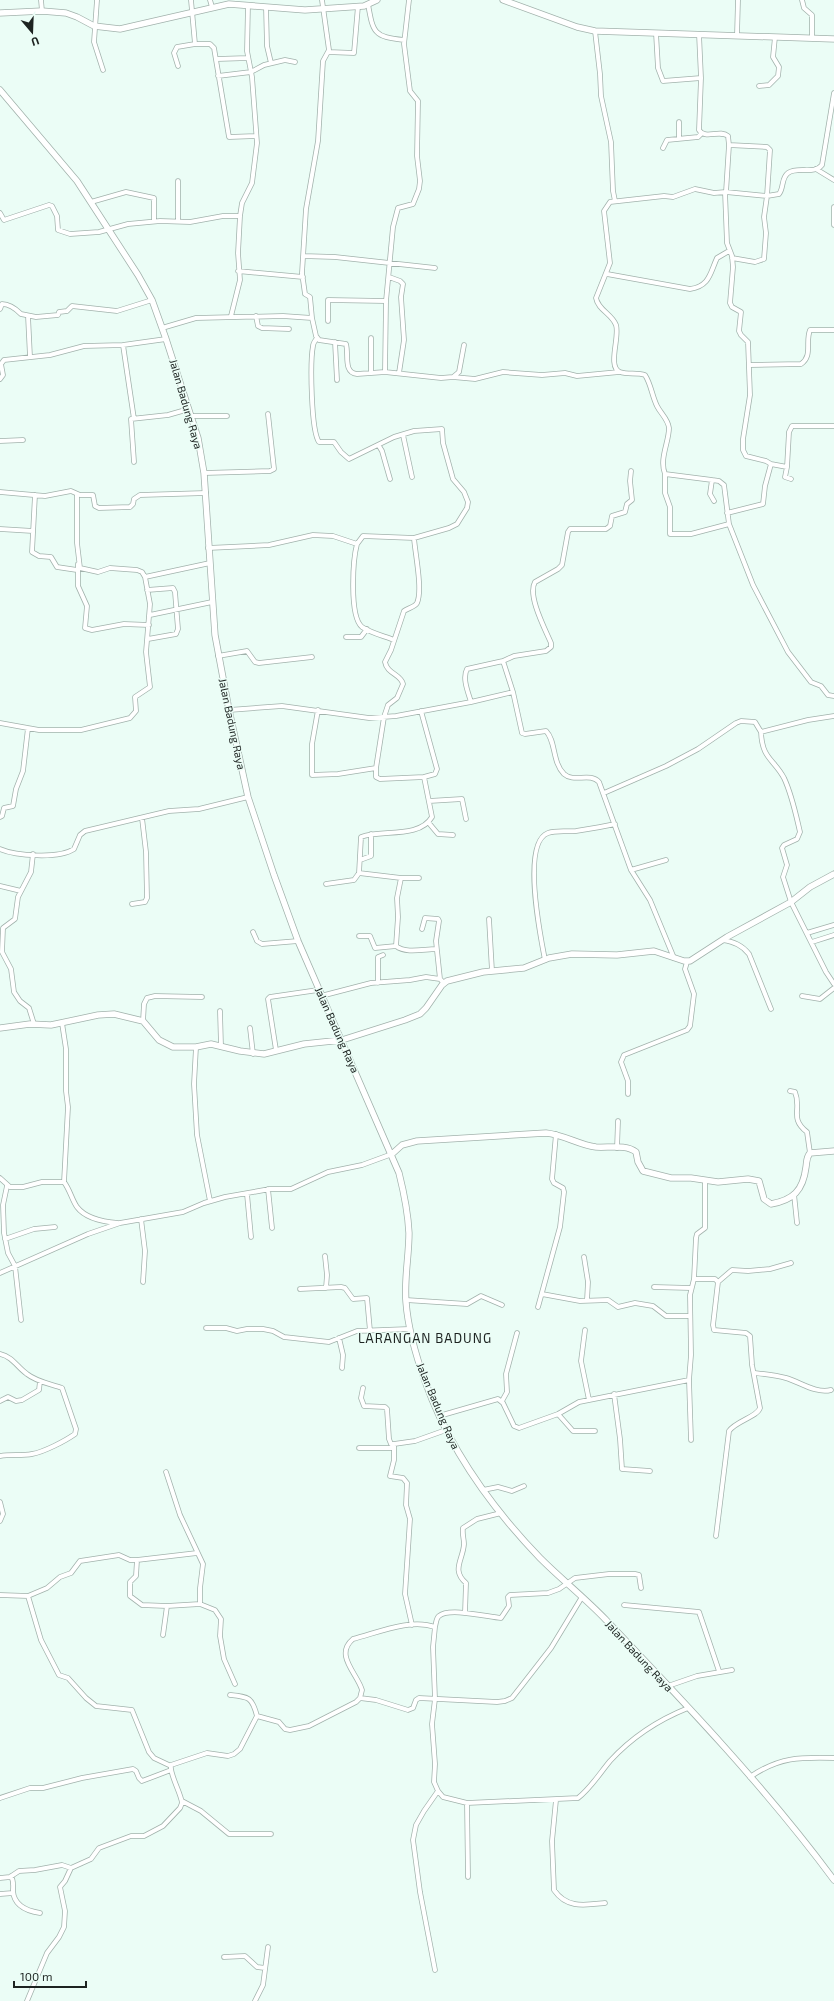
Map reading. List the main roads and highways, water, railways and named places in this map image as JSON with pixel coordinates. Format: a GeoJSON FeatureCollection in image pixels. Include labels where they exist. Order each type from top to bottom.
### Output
{"type":"FeatureCollection","features":[{"type":"Feature","properties":{"kind":"district","name":"LARANGAN BADUNG"},"geometry":{"type":"Point","coordinates":[425,1338]}}]}
